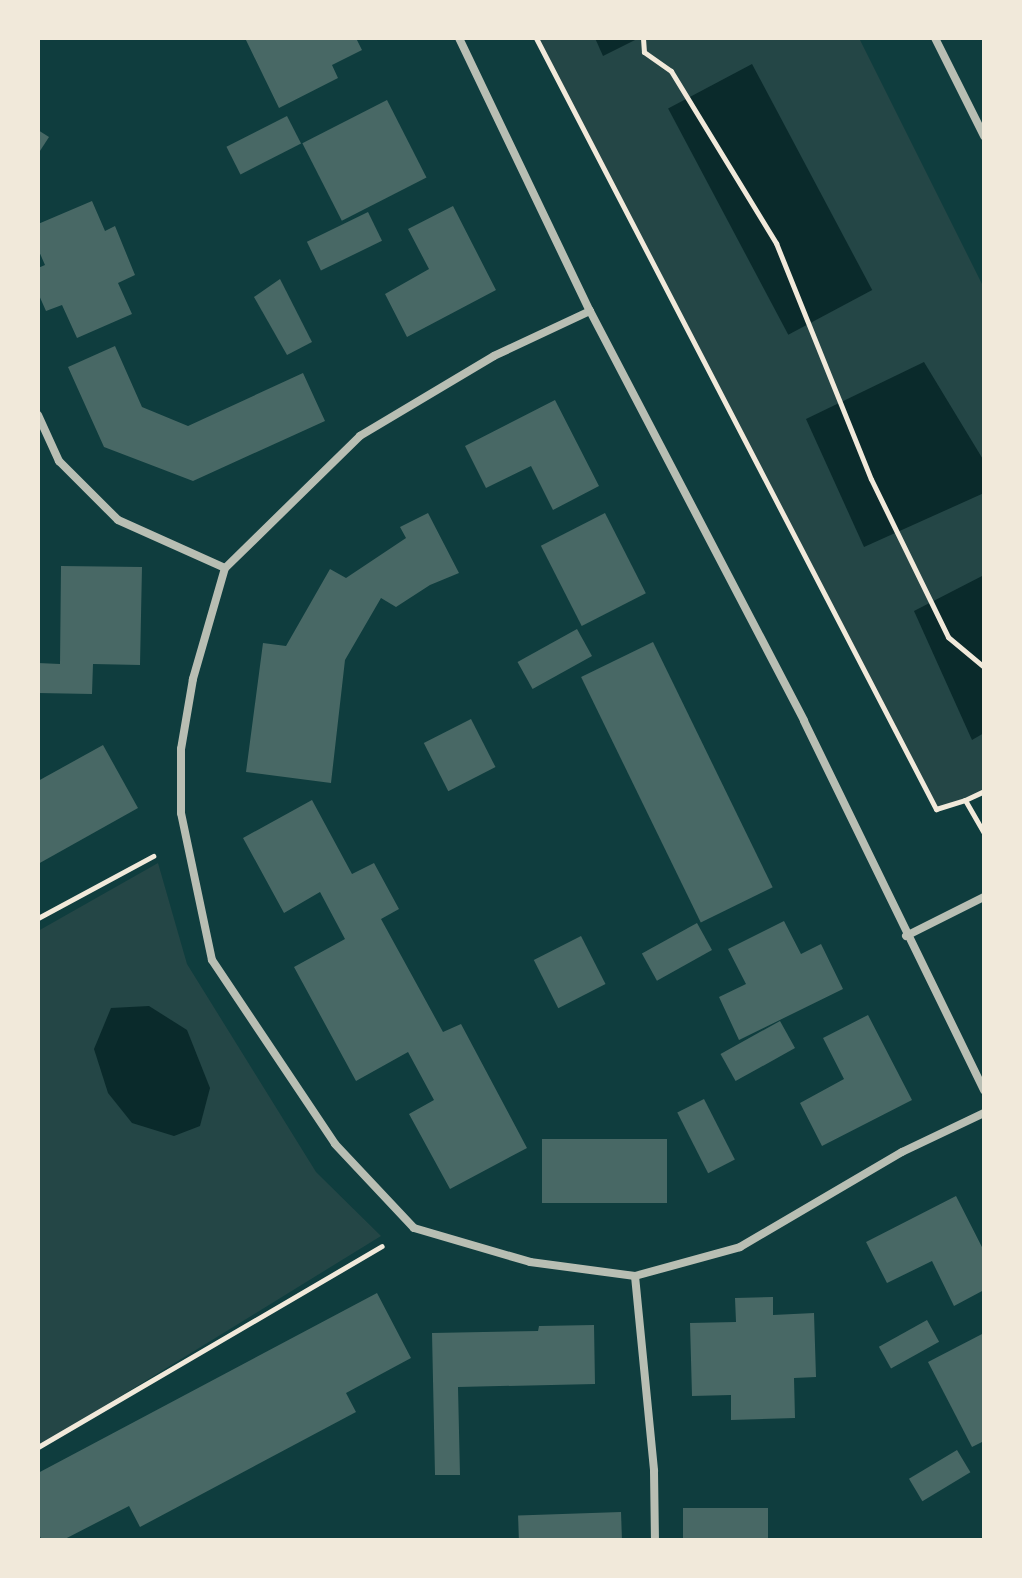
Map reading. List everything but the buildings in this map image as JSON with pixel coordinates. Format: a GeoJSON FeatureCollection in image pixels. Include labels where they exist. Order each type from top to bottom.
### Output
{"type":"FeatureCollection","features":[{"type":"Feature","properties":{"kind":"street"},"geometry":{"type":"LineString","coordinates":[[459,38],[590,311],[811,735],[906,936],[984,1090]]}},
{"type":"Feature","properties":{"kind":"street"},"geometry":{"type":"LineString","coordinates":[[935,38],[984,136]]}},
{"type":"Feature","properties":{"kind":"street"},"geometry":{"type":"LineString","coordinates":[[590,311],[494,356],[360,436],[225,568],[193,679],[181,749],[181,813],[212,960],[335,1144],[414,1228],[530,1262],[635,1276],[740,1247],[902,1152],[984,1113]]}},
{"type":"Feature","properties":{"kind":"street"},"geometry":{"type":"LineString","coordinates":[[38,415],[59,461],[118,520],[225,568]]}},
{"type":"Feature","properties":{"kind":"street"},"geometry":{"type":"LineString","coordinates":[[906,936],[984,897]]}},
{"type":"Feature","properties":{"kind":"street"},"geometry":{"type":"LineString","coordinates":[[635,1276],[654,1471],[655,1540]]}},
{"type":"Feature","properties":{"kind":"path"},"geometry":{"type":"LineString","coordinates":[[536,38],[936,809],[984,791]]}},
{"type":"Feature","properties":{"kind":"path"},"geometry":{"type":"LineString","coordinates":[[643,38],[644,52],[671,71],[776,243],[885,508],[948,637],[984,667]]}},
{"type":"Feature","properties":{"kind":"path"},"geometry":{"type":"LineString","coordinates":[[965,800],[984,833]]}},
{"type":"Feature","properties":{"kind":"path"},"geometry":{"type":"LineString","coordinates":[[38,918],[186,838]]}},
{"type":"Feature","properties":{"kind":"path"},"geometry":{"type":"LineString","coordinates":[[38,1447],[414,1228]]}},
{"type":"Feature","properties":{"kind":"shaded area"},"geometry":{"type":"Polygon","coordinates":[[[536,38],[859,38],[984,288],[984,791],[936,809],[536,38]]]}},
{"type":"Feature","properties":{"kind":"shaded area"},"geometry":{"type":"Polygon","coordinates":[[[595,38],[639,38],[603,56],[595,38]]]}},
{"type":"Feature","properties":{"kind":"shaded area"},"geometry":{"type":"Polygon","coordinates":[[[752,64],[872,290],[788,335],[668,109],[752,64]]]}},
{"type":"Feature","properties":{"kind":"shaded area"},"geometry":{"type":"Polygon","coordinates":[[[924,362],[984,461],[984,493],[864,547],[806,419],[924,362]]]}},
{"type":"Feature","properties":{"kind":"shaded area"},"geometry":{"type":"Polygon","coordinates":[[[984,575],[984,733],[972,740],[914,611],[984,575]]]}},
{"type":"Feature","properties":{"kind":"shaded area"},"geometry":{"type":"Polygon","coordinates":[[[158,863],[187,964],[316,1172],[381,1236],[38,1447],[38,931],[158,863]]]}},
{"type":"Feature","properties":{"kind":"shaded area"},"geometry":{"type":"Polygon","coordinates":[[[149,1006],[187,1030],[210,1088],[200,1126],[174,1136],[132,1123],[108,1093],[94,1049],[111,1008],[149,1006]]]}}]}
